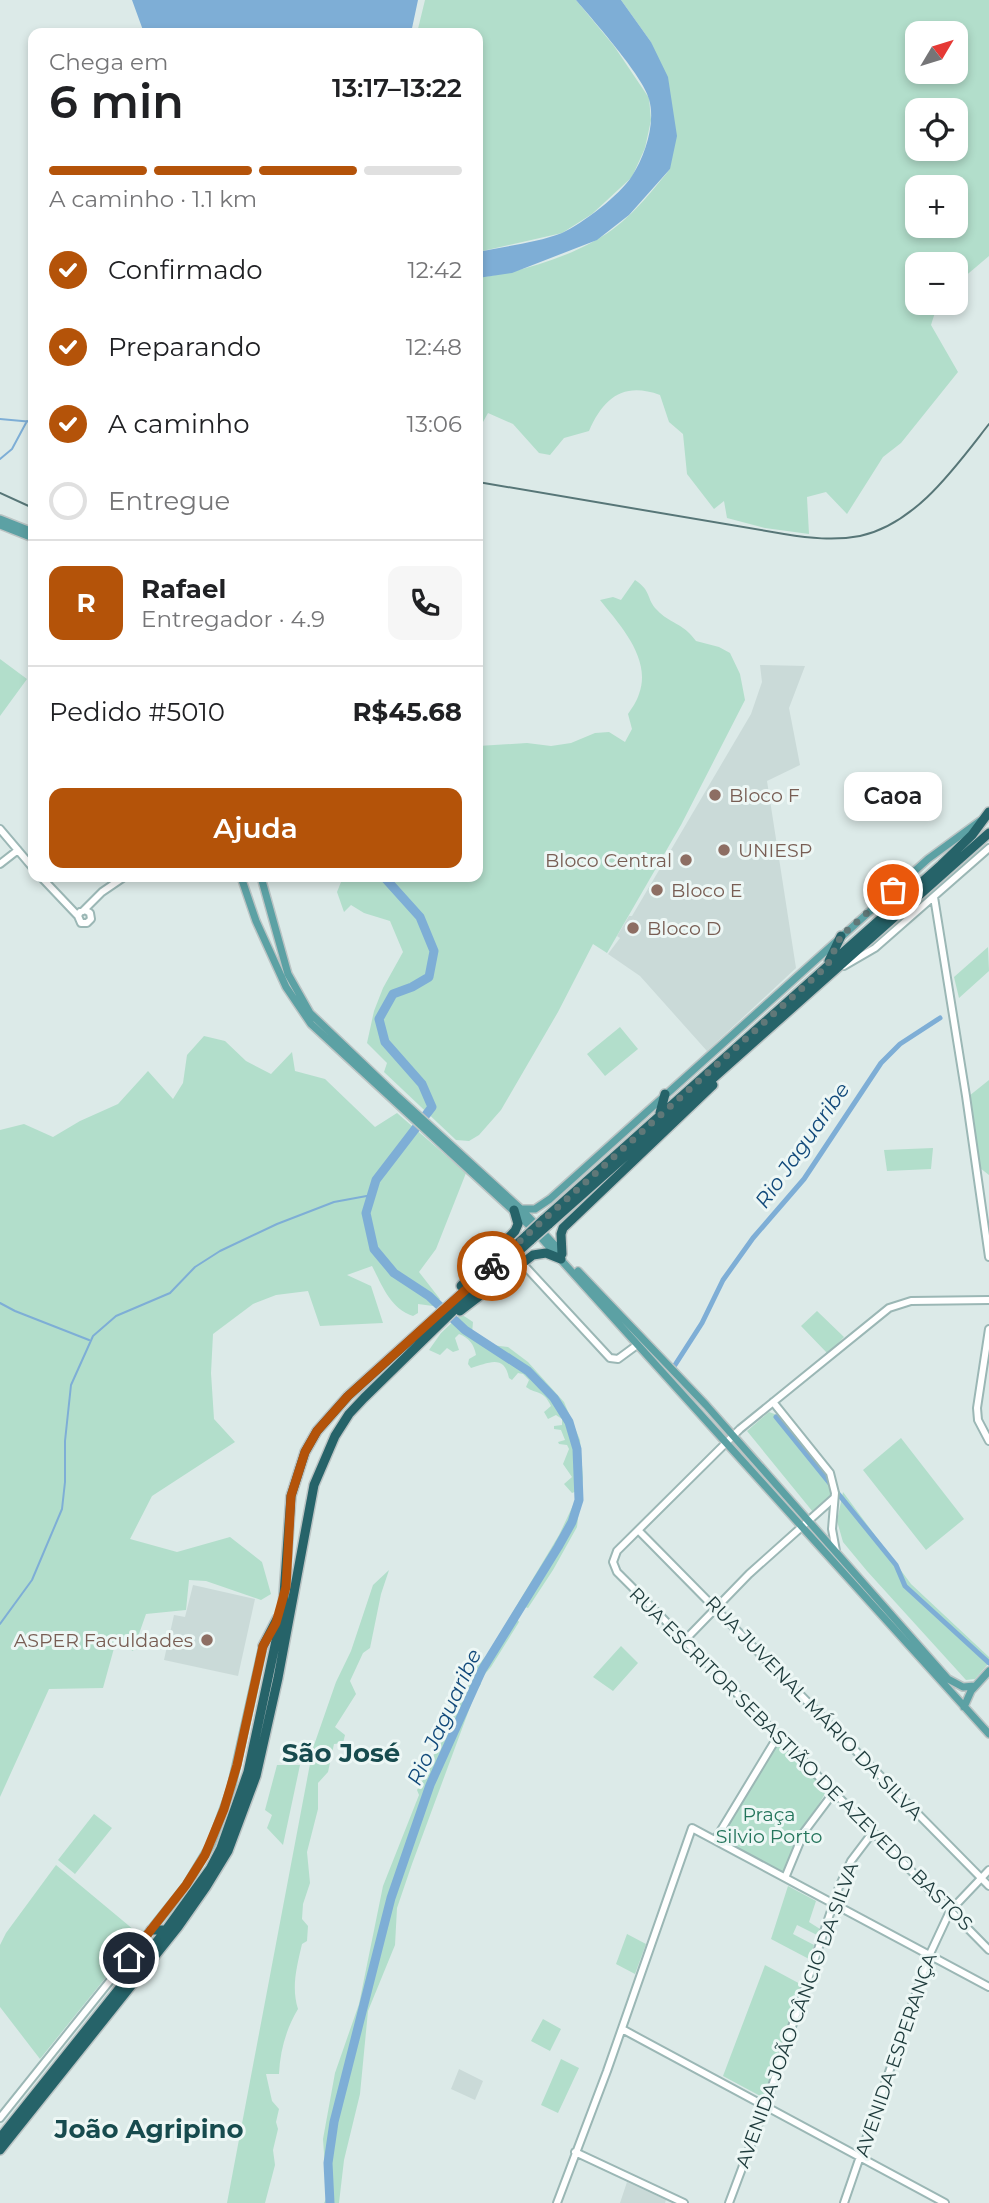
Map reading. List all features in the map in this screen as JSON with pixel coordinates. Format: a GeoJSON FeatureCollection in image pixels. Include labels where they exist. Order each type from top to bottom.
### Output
{"type":"FeatureCollection","features":[{"type":"Feature","properties":{"kind":"highway"},"geometry":{"type":"LineString","coordinates":[[449,1310],[537,1254],[562,1257],[561,1234],[564,1228],[686,1113],[828,970],[959,849],[986,815]]}},
{"type":"Feature","properties":{"kind":"highway"},"geometry":{"type":"LineString","coordinates":[[0,2138],[166,1930],[210,1869],[232,1820],[248,1773],[283,1608],[291,1496],[305,1452],[317,1431],[335,1409],[432,1326],[659,1116],[989,833]]}},
{"type":"Feature","properties":{"kind":"highway"},"geometry":{"type":"LineString","coordinates":[[828,970],[841,936]]}},
{"type":"Feature","properties":{"kind":"highway"},"geometry":{"type":"LineString","coordinates":[[537,1229],[746,1051]]}},
{"type":"Feature","properties":{"kind":"highway"},"geometry":{"type":"LineString","coordinates":[[659,1116],[666,1094]]}},
{"type":"Feature","properties":{"kind":"highway"},"geometry":{"type":"LineString","coordinates":[[0,2150],[178,1927],[228,1852],[256,1776],[278,1678],[307,1517],[322,1461],[349,1414],[449,1310],[515,1231],[517,1209]]}},
{"type":"Feature","properties":{"kind":"highway"},"geometry":{"type":"LineString","coordinates":[[263,1646],[276,1623],[286,1587]]}},
{"type":"Feature","properties":{"kind":"highway"},"geometry":{"type":"LineString","coordinates":[[228,1852],[230,1866]]}},
{"type":"Feature","properties":{"kind":"highway"},"geometry":{"type":"LineString","coordinates":[[206,1887],[219,1885]]}},
{"type":"Feature","properties":{"kind":"highway"},"geometry":{"type":"LineString","coordinates":[[151,1930],[166,1930]]}},
{"type":"Feature","properties":{"kind":"highway"},"geometry":{"type":"LineString","coordinates":[[140,1961],[143,1940]]}},
{"type":"Feature","properties":{"kind":"main road"},"geometry":{"type":"LineString","coordinates":[[0,519],[28,530]]}},
{"type":"Feature","properties":{"kind":"main road"},"geometry":{"type":"LineString","coordinates":[[0,525],[28,536]]}},
{"type":"Feature","properties":{"kind":"main road"},"geometry":{"type":"LineString","coordinates":[[517,1209],[535,1209],[545,1204],[928,859],[986,815]]}},
{"type":"Feature","properties":{"kind":"main road"},"geometry":{"type":"LineString","coordinates":[[0,828],[28,862]]}},
{"type":"Feature","properties":{"kind":"main road"},"geometry":{"type":"LineString","coordinates":[[828,970],[875,948],[989,848]]}},
{"type":"Feature","properties":{"kind":"main road"},"geometry":{"type":"LineString","coordinates":[[0,864],[18,850]]}},
{"type":"Feature","properties":{"kind":"main road"},"geometry":{"type":"LineString","coordinates":[[45,882],[66,906],[80,913],[88,911],[91,915]]}},
{"type":"Feature","properties":{"kind":"main road"},"geometry":{"type":"LineString","coordinates":[[107,889],[96,904],[90,920],[84,924],[79,921],[80,913],[107,889],[117,882]]}},
{"type":"Feature","properties":{"kind":"main road"},"geometry":{"type":"LineString","coordinates":[[244,882],[252,910],[286,986],[304,1015],[408,1110]]}},
{"type":"Feature","properties":{"kind":"main road"},"geometry":{"type":"LineString","coordinates":[[262,882],[288,974],[302,1002],[325,1030],[426,1128],[537,1229],[730,1439],[989,1734]]}},
{"type":"Feature","properties":{"kind":"main road"},"geometry":{"type":"LineString","coordinates":[[934,897],[989,1257]]}},
{"type":"Feature","properties":{"kind":"main road"},"geometry":{"type":"LineString","coordinates":[[252,910],[264,915],[269,908]]}},
{"type":"Feature","properties":{"kind":"main road"},"geometry":{"type":"LineString","coordinates":[[562,1257],[637,1345],[730,1439]]}},
{"type":"Feature","properties":{"kind":"main road"},"geometry":{"type":"LineString","coordinates":[[523,1263],[612,1360],[637,1345]]}},
{"type":"Feature","properties":{"kind":"main road"},"geometry":{"type":"LineString","coordinates":[[639,1531],[730,1439],[889,1308],[911,1301],[989,1300]]}},
{"type":"Feature","properties":{"kind":"main road"},"geometry":{"type":"LineString","coordinates":[[989,1329],[976,1408],[978,1420],[989,1441]]}},
{"type":"Feature","properties":{"kind":"main road"},"geometry":{"type":"LineString","coordinates":[[773,1402],[826,1465],[834,1493],[832,1529],[836,1551]]}},
{"type":"Feature","properties":{"kind":"main road"},"geometry":{"type":"LineString","coordinates":[[685,1640],[715,1607],[834,1493]]}},
{"type":"Feature","properties":{"kind":"main road"},"geometry":{"type":"LineString","coordinates":[[805,1523],[836,1551],[948,1679],[963,1687],[975,1686]]}},
{"type":"Feature","properties":{"kind":"main road","name":"RUA ESCRITOR SEBASTIÃO DE AZEVEDO BASTOS"},"geometry":{"type":"LineString","coordinates":[[639,1531],[615,1553],[614,1567],[989,1950]]}},
{"type":"Feature","properties":{"kind":"main road","name":"RUA JUVENAL MÁRIO DA SILVA"},"geometry":{"type":"LineString","coordinates":[[639,1531],[989,1886]]}},
{"type":"Feature","properties":{"kind":"main road"},"geometry":{"type":"LineString","coordinates":[[0,2118],[186,1885],[211,1844],[231,1789],[263,1646]]}},
{"type":"Feature","properties":{"kind":"main road"},"geometry":{"type":"LineString","coordinates":[[964,1706],[975,1686],[989,1671]]}},
{"type":"Feature","properties":{"kind":"main road"},"geometry":{"type":"LineString","coordinates":[[715,1840],[779,1736]]}},
{"type":"Feature","properties":{"kind":"main road"},"geometry":{"type":"LineString","coordinates":[[785,1878],[804,1832],[834,1792]]}},
{"type":"Feature","properties":{"kind":"main road"},"geometry":{"type":"LineString","coordinates":[[557,2203],[622,2029],[692,1828],[989,1987]]}},
{"type":"Feature","properties":{"kind":"main road","name":"AVENIDA JOÃO CÂNCIO DA SILVA"},"geometry":{"type":"LineString","coordinates":[[729,2203],[851,1861],[873,1832]]}},
{"type":"Feature","properties":{"kind":"main road","name":"AVENIDA ESPERANÇA"},"geometry":{"type":"LineString","coordinates":[[844,2203],[929,1956],[950,1911],[989,1870]]}},
{"type":"Feature","properties":{"kind":"main road"},"geometry":{"type":"LineString","coordinates":[[622,2029],[945,2203]]}},
{"type":"Feature","properties":{"kind":"main road"},"geometry":{"type":"LineString","coordinates":[[575,2152],[684,2203]]}},
{"type":"Feature","properties":{"kind":"shaded area","name":"UNIESP"},"geometry":{"type":"Polygon","coordinates":[[[760,665],[805,666],[789,708],[800,765],[767,781],[796,968],[707,1051],[640,976],[608,954],[620,938],[617,936],[629,916],[632,916],[751,714],[762,682],[760,665]]]}},
{"type":"Feature","properties":{"kind":"shaded area","name":"ASPER Faculdades"},"geometry":{"type":"Polygon","coordinates":[[[193,1585],[255,1599],[238,1676],[164,1660],[174,1615],[185,1617],[193,1585]]]}},
{"type":"Feature","properties":{"kind":"shaded area"},"geometry":{"type":"Polygon","coordinates":[[[459,2069],[483,2081],[475,2100],[451,2089],[459,2069]]]}},
{"type":"Feature","properties":{"kind":"shaded area"},"geometry":{"type":"Polygon","coordinates":[[[627,2182],[666,2200],[665,2203],[620,2203],[627,2182]]]}},
{"type":"Feature","properties":{"kind":"green space"},"geometry":{"type":"Polygon","coordinates":[[[425,0],[576,0],[614,46],[649,98],[651,120],[645,148],[632,177],[592,214],[562,233],[483,251],[483,28],[418,28],[425,0]]]}},
{"type":"Feature","properties":{"kind":"green space"},"geometry":{"type":"Polygon","coordinates":[[[621,0],[989,0],[989,256],[968,274],[968,252],[905,252],[905,315],[934,315],[931,325],[958,372],[901,443],[883,457],[847,514],[826,492],[807,497],[809,534],[765,528],[727,518],[724,501],[714,509],[687,474],[683,434],[669,422],[660,395],[647,391],[636,390],[617,395],[601,409],[589,431],[564,438],[550,455],[539,453],[513,424],[488,413],[483,422],[483,277],[568,254],[607,233],[645,199],[670,169],[651,42],[621,0]]]}},
{"type":"Feature","properties":{"kind":"green space"},"geometry":{"type":"Polygon","coordinates":[[[635,580],[647,591],[657,610],[686,630],[696,641],[730,653],[740,674],[745,700],[681,825],[607,953],[593,944],[558,1012],[501,1110],[479,1135],[469,1141],[456,1140],[384,1072],[387,1063],[367,1043],[374,1011],[383,988],[403,952],[390,921],[364,913],[351,905],[344,912],[337,892],[341,882],[483,882],[483,746],[527,743],[551,746],[571,743],[595,733],[609,732],[625,742],[632,729],[628,714],[639,694],[641,668],[632,643],[600,600],[613,597],[621,600],[635,580]]]}},
{"type":"Feature","properties":{"kind":"green space"},"geometry":{"type":"Polygon","coordinates":[[[0,659],[27,679],[0,716],[0,659]]]}},
{"type":"Feature","properties":{"kind":"green space"},"geometry":{"type":"Polygon","coordinates":[[[988,947],[989,971],[959,998],[954,977],[988,947]]]}},
{"type":"Feature","properties":{"kind":"green space"},"geometry":{"type":"Polygon","coordinates":[[[620,1027],[638,1049],[605,1076],[587,1054],[620,1027]]]}},
{"type":"Feature","properties":{"kind":"green space"},"geometry":{"type":"Polygon","coordinates":[[[204,1036],[225,1041],[246,1061],[271,1074],[292,1052],[295,1071],[325,1079],[375,1127],[397,1113],[466,1173],[436,1249],[419,1272],[440,1299],[433,1306],[418,1304],[418,1313],[413,1316],[398,1308],[388,1296],[372,1266],[347,1275],[371,1286],[383,1323],[320,1326],[308,1291],[276,1295],[253,1304],[213,1334],[211,1373],[214,1419],[235,1442],[152,1496],[130,1539],[177,1552],[230,1537],[262,1562],[271,1594],[261,1600],[206,1581],[189,1580],[186,1610],[146,1614],[133,1651],[116,1641],[103,1688],[49,1689],[0,1797],[0,1130],[24,1124],[53,1137],[118,1104],[148,1071],[173,1099],[183,1083],[187,1055],[204,1036]]]}},
{"type":"Feature","properties":{"kind":"green space"},"geometry":{"type":"Polygon","coordinates":[[[989,1080],[989,1175],[980,1168],[969,1096],[989,1080]]]}},
{"type":"Feature","properties":{"kind":"green space"},"geometry":{"type":"Polygon","coordinates":[[[933,1148],[931,1169],[887,1171],[884,1150],[933,1148]]]}},
{"type":"Feature","properties":{"kind":"green space"},"geometry":{"type":"Polygon","coordinates":[[[817,1311],[844,1337],[828,1354],[801,1326],[817,1311]]]}},
{"type":"Feature","properties":{"kind":"green space"},"geometry":{"type":"Polygon","coordinates":[[[459,1316],[473,1322],[472,1333],[491,1345],[508,1347],[528,1362],[564,1402],[580,1440],[583,1478],[577,1527],[553,1570],[528,1608],[525,1607],[517,1619],[519,1622],[479,1681],[481,1684],[476,1691],[397,1908],[395,1945],[368,2011],[360,2094],[344,2160],[339,2203],[324,2203],[327,2197],[323,2139],[335,2073],[359,2004],[383,1886],[419,1795],[417,1790],[434,1761],[433,1757],[463,1690],[470,1684],[471,1673],[487,1655],[559,1535],[576,1499],[577,1491],[572,1493],[564,1484],[572,1477],[563,1464],[569,1449],[567,1445],[558,1442],[565,1440],[561,1430],[554,1429],[554,1426],[562,1425],[562,1419],[556,1415],[548,1419],[544,1412],[551,1406],[542,1395],[526,1387],[529,1380],[518,1373],[512,1380],[507,1370],[499,1363],[471,1368],[468,1364],[469,1359],[476,1355],[474,1348],[459,1334],[455,1338],[459,1350],[453,1352],[447,1348],[440,1355],[429,1350],[441,1333],[459,1316]]]}},
{"type":"Feature","properties":{"kind":"green space"},"geometry":{"type":"Polygon","coordinates":[[[769,1412],[783,1417],[830,1475],[831,1495],[813,1512],[747,1431],[769,1412]]]}},
{"type":"Feature","properties":{"kind":"green space"},"geometry":{"type":"Polygon","coordinates":[[[901,1438],[964,1519],[926,1550],[863,1470],[901,1438]]]}},
{"type":"Feature","properties":{"kind":"green space"},"geometry":{"type":"Polygon","coordinates":[[[843,1492],[911,1584],[989,1657],[989,1663],[975,1679],[966,1680],[843,1542],[837,1521],[843,1492]]]}},
{"type":"Feature","properties":{"kind":"green space"},"geometry":{"type":"Polygon","coordinates":[[[389,1570],[370,1648],[363,1653],[350,1681],[356,1694],[335,1727],[345,1735],[343,1743],[334,1744],[328,1772],[318,1783],[318,1809],[307,1852],[310,1883],[303,1904],[302,1919],[308,1926],[307,1941],[302,1944],[296,1976],[298,2009],[284,2040],[279,2074],[266,2074],[272,2101],[279,2109],[273,2150],[275,2165],[265,2203],[227,2203],[313,1748],[336,1682],[351,1651],[373,1585],[389,1570]]]}},
{"type":"Feature","properties":{"kind":"green space"},"geometry":{"type":"Polygon","coordinates":[[[621,1646],[638,1663],[613,1691],[593,1677],[621,1646]]]}},
{"type":"Feature","properties":{"kind":"green space","name":"Praça Silvio Porto"},"geometry":{"type":"Polygon","coordinates":[[[778,1742],[827,1790],[811,1818],[789,1879],[716,1840],[778,1742]]]}},
{"type":"Feature","properties":{"kind":"green space"},"geometry":{"type":"Polygon","coordinates":[[[277,1765],[300,1765],[283,1845],[267,1828],[272,1815],[265,1810],[277,1765]]]}},
{"type":"Feature","properties":{"kind":"green space"},"geometry":{"type":"Polygon","coordinates":[[[94,1814],[112,1828],[75,1874],[58,1860],[94,1814]]]}},
{"type":"Feature","properties":{"kind":"green space"},"geometry":{"type":"Polygon","coordinates":[[[56,1865],[140,1935],[40,2059],[0,2007],[0,1945],[56,1865]]]}},
{"type":"Feature","properties":{"kind":"green space"},"geometry":{"type":"Polygon","coordinates":[[[788,1886],[816,1901],[809,1922],[820,1929],[817,1935],[797,1925],[793,1934],[814,1945],[809,1959],[771,1939],[788,1886]]]}},
{"type":"Feature","properties":{"kind":"green space"},"geometry":{"type":"Polygon","coordinates":[[[627,1934],[646,1944],[635,1974],[616,1964],[627,1934]]]}},
{"type":"Feature","properties":{"kind":"green space"},"geometry":{"type":"Polygon","coordinates":[[[765,1965],[804,1986],[766,2099],[723,2076],[765,1965]]]}},
{"type":"Feature","properties":{"kind":"green space"},"geometry":{"type":"Polygon","coordinates":[[[543,2019],[561,2029],[550,2051],[531,2041],[543,2019]]]}},
{"type":"Feature","properties":{"kind":"green space"},"geometry":{"type":"Polygon","coordinates":[[[561,2059],[579,2068],[558,2113],[541,2105],[561,2059]]]}},
{"type":"Feature","properties":{"kind":"water"},"geometry":{"type":"Polygon","coordinates":[[[132,0],[418,0],[412,28],[142,28],[132,0]]]}},
{"type":"Feature","properties":{"kind":"water"},"geometry":{"type":"Polygon","coordinates":[[[576,0],[621,0],[651,42],[668,77],[677,136],[670,169],[629,215],[597,240],[512,273],[483,277],[483,251],[562,233],[610,200],[637,168],[650,129],[651,108],[645,89],[617,48],[576,0]]]}},
{"type":"Feature","properties":{"kind":"waterway"},"geometry":{"type":"LineString","coordinates":[[0,419],[28,422]]}},
{"type":"Feature","properties":{"kind":"waterway"},"geometry":{"type":"LineString","coordinates":[[0,459],[12,449],[27,421]]}},
{"type":"Feature","properties":{"kind":"waterway","name":"Rio Jaguaribe"},"geometry":{"type":"LineString","coordinates":[[330,2203],[328,2163],[334,2122],[391,1898],[430,1785],[482,1670],[558,1547],[572,1522],[579,1500],[577,1449],[569,1422],[554,1398],[528,1371],[465,1330],[429,1296],[394,1273],[374,1249],[366,1213],[376,1180],[432,1107],[422,1084],[385,1042],[379,1019],[393,994],[429,977],[434,951],[420,917],[388,882]]}},
{"type":"Feature","properties":{"kind":"waterway","name":"Rio Jaguaribe"},"geometry":{"type":"LineString","coordinates":[[675,1365],[702,1323],[723,1280],[753,1238],[804,1179],[881,1063],[900,1044],[940,1018]]}},
{"type":"Feature","properties":{"kind":"waterway"},"geometry":{"type":"LineString","coordinates":[[0,1624],[32,1580],[62,1509],[71,1385],[93,1336],[116,1316],[170,1293],[195,1267],[220,1251],[277,1224],[334,1202],[372,1195]]}},
{"type":"Feature","properties":{"kind":"waterway"},"geometry":{"type":"LineString","coordinates":[[0,1303],[89,1340]]}},
{"type":"Feature","properties":{"kind":"waterway"},"geometry":{"type":"LineString","coordinates":[[776,1417],[896,1565],[905,1586],[989,1663]]}},
{"type":"Feature","properties":{"kind":"tram line"},"geometry":{"type":"LineString","coordinates":[[483,483],[793,535],[850,538],[880,529],[917,506],[948,475],[989,424]]}},
{"type":"Feature","properties":{"kind":"tram line"},"geometry":{"type":"LineString","coordinates":[[0,493],[28,506]]}},
{"type":"Feature","properties":{"kind":"way so far"},"geometry":{"type":"LineString","coordinates":[[492,1266],[827,966],[841,936],[893,890]]}},
{"type":"Feature","properties":{"kind":"place","name":"Bloco F"},"geometry":{"type":"Point","coordinates":[715,795]}},
{"type":"Feature","properties":{"kind":"place","name":"UNIESP"},"geometry":{"type":"Point","coordinates":[724,850]}},
{"type":"Feature","properties":{"kind":"place","name":"Bloco Central"},"geometry":{"type":"Point","coordinates":[686,860]}},
{"type":"Feature","properties":{"kind":"place","name":"Bloco E"},"geometry":{"type":"Point","coordinates":[657,890]}},
{"type":"Feature","properties":{"kind":"place","name":"Caoa"},"geometry":{"type":"Point","coordinates":[893,890]}},
{"type":"Feature","properties":{"kind":"place","name":"Bloco D"},"geometry":{"type":"Point","coordinates":[633,928]}},
{"type":"Feature","properties":{"kind":"place","name":"ASPER Faculdades"},"geometry":{"type":"Point","coordinates":[207,1640]}},
{"type":"Feature","properties":{"kind":"district","name":"São José"},"geometry":{"type":"Point","coordinates":[341,1753]}},
{"type":"Feature","properties":{"kind":"district","name":"João Agripino"},"geometry":{"type":"Point","coordinates":[149,2129]}},
{"type":"Feature","properties":{"kind":"route"},"geometry":{"type":"LineString","coordinates":[[129,1958],[186,1885],[205,1855],[231,1789],[263,1646],[276,1623],[286,1587],[291,1496],[305,1452],[317,1431],[348,1396],[492,1266]]}}]}
